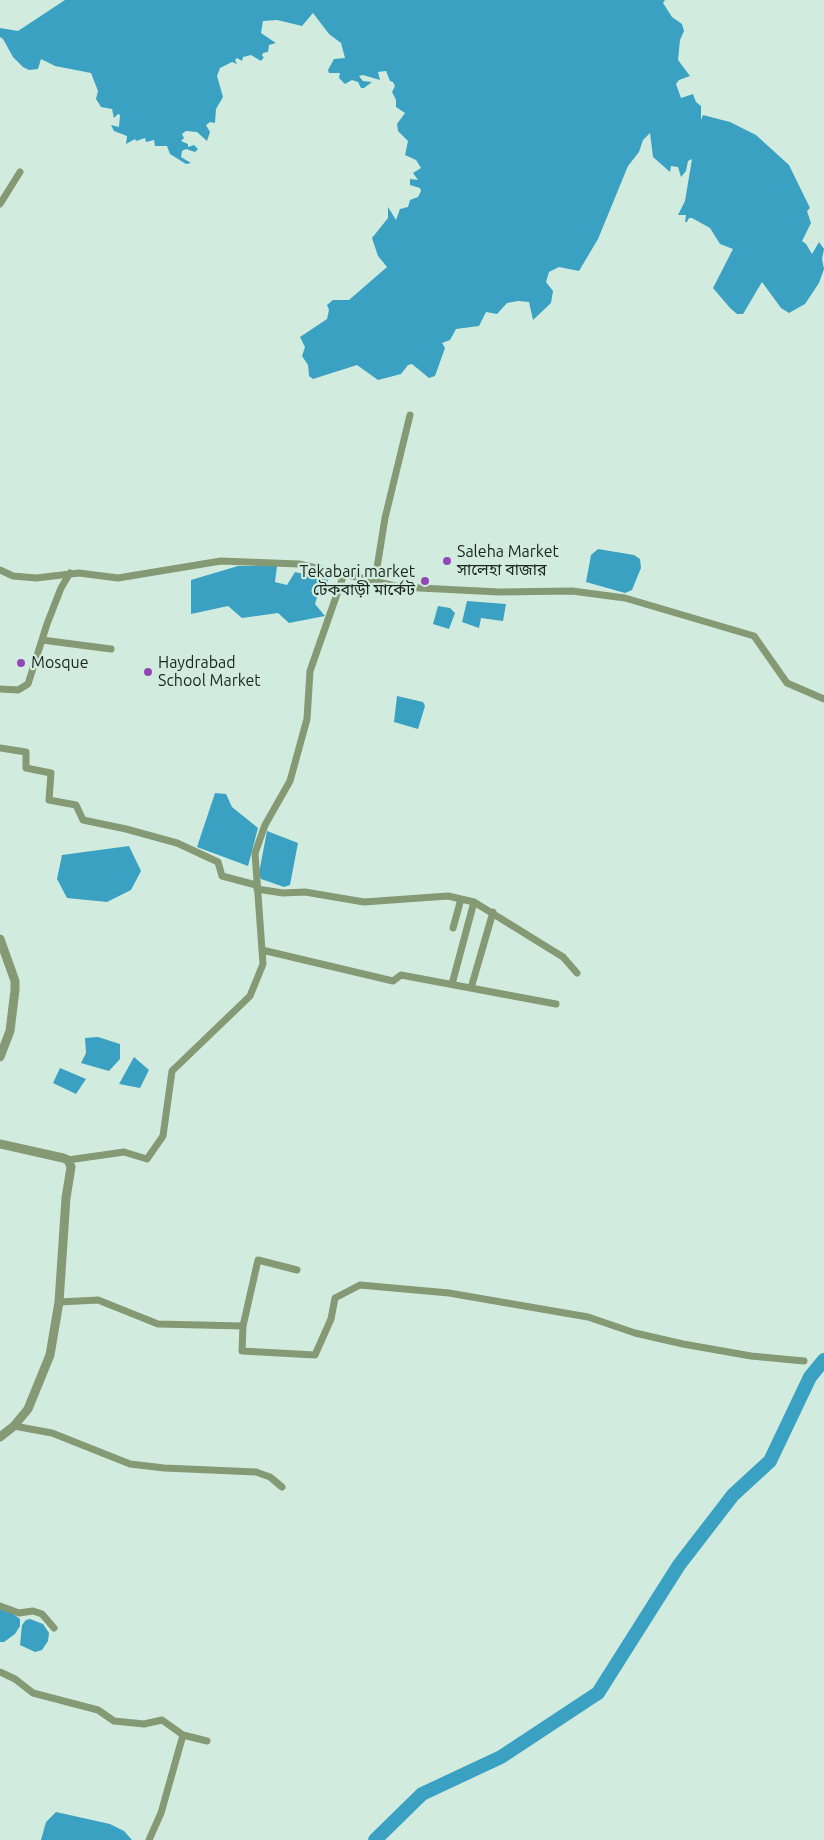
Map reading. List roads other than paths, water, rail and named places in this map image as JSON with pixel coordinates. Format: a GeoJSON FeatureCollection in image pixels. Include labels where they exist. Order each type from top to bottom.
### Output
{"type":"FeatureCollection","features":[{"type":"Feature","properties":{"kind":"street"},"geometry":{"type":"LineString","coordinates":[[0,204],[20,172]]}},
{"type":"Feature","properties":{"kind":"street"},"geometry":{"type":"LineString","coordinates":[[375,580],[385,518],[410,415]]}},
{"type":"Feature","properties":{"kind":"street"},"geometry":{"type":"LineString","coordinates":[[0,570],[13,576],[36,578],[70,573],[118,578],[221,561],[299,564],[400,587],[499,592],[572,590],[625,598],[754,636],[786,683],[824,699]]}},
{"type":"Feature","properties":{"kind":"street"},"geometry":{"type":"LineString","coordinates":[[0,689],[18,690],[28,684],[61,588],[70,573]]}},
{"type":"Feature","properties":{"kind":"street"},"geometry":{"type":"LineString","coordinates":[[0,1144],[68,1160],[124,1152],[147,1159],[163,1136],[172,1071],[250,996],[263,964],[255,853],[265,825],[290,781],[307,719],[310,671],[344,574]]}},
{"type":"Feature","properties":{"kind":"street"},"geometry":{"type":"LineString","coordinates":[[42,640],[111,649]]}},
{"type":"Feature","properties":{"kind":"street"},"geometry":{"type":"LineString","coordinates":[[0,748],[26,752],[26,768],[51,773],[49,800],[76,806],[83,820],[178,843],[218,862],[222,876],[283,893],[305,892],[364,902],[448,896],[474,902],[563,957],[577,973]]}},
{"type":"Feature","properties":{"kind":"street"},"geometry":{"type":"LineString","coordinates":[[453,928],[460,899]]}},
{"type":"Feature","properties":{"kind":"street"},"geometry":{"type":"LineString","coordinates":[[452,984],[474,902]]}},
{"type":"Feature","properties":{"kind":"street"},"geometry":{"type":"LineString","coordinates":[[471,988],[492,912]]}},
{"type":"Feature","properties":{"kind":"street"},"geometry":{"type":"LineString","coordinates":[[0,939],[12,970],[15,990],[10,1031],[0,1057]]}},
{"type":"Feature","properties":{"kind":"street"},"geometry":{"type":"LineString","coordinates":[[262,950],[393,981],[401,975],[556,1004]]}},
{"type":"Feature","properties":{"kind":"street"},"geometry":{"type":"LineString","coordinates":[[0,1437],[14,1426],[28,1409],[50,1355],[59,1302],[66,1198],[71,1167],[68,1160]]}},
{"type":"Feature","properties":{"kind":"street"},"geometry":{"type":"LineString","coordinates":[[297,1270],[258,1260],[243,1326],[242,1351],[315,1355],[331,1319],[335,1298],[360,1285],[448,1292],[588,1317],[636,1334],[683,1344],[751,1356],[804,1361]]}},
{"type":"Feature","properties":{"kind":"street"},"geometry":{"type":"LineString","coordinates":[[59,1302],[98,1300],[158,1324],[243,1326]]}},
{"type":"Feature","properties":{"kind":"street"},"geometry":{"type":"LineString","coordinates":[[14,1426],[52,1433],[130,1464],[164,1468],[256,1472],[270,1476],[282,1487]]}},
{"type":"Feature","properties":{"kind":"street"},"geometry":{"type":"LineString","coordinates":[[0,1606],[19,1613],[33,1611],[42,1614],[54,1628]]}},
{"type":"Feature","properties":{"kind":"street"},"geometry":{"type":"LineString","coordinates":[[0,1672],[15,1678],[33,1692],[98,1710],[114,1721],[144,1724],[162,1720],[183,1735],[207,1741]]}},
{"type":"Feature","properties":{"kind":"street"},"geometry":{"type":"LineString","coordinates":[[149,1840],[161,1813],[183,1735]]}},
{"type":"Feature","properties":{"kind":"water"},"geometry":{"type":"Polygon","coordinates":[[[65,0],[665,0],[663,3],[672,17],[682,24],[684,31],[680,40],[678,60],[690,76],[679,80],[676,84],[681,98],[693,94],[696,102],[701,106],[701,120],[703,115],[730,122],[756,135],[789,165],[810,208],[807,211],[811,223],[802,241],[812,254],[819,242],[824,249],[822,259],[824,269],[819,283],[805,304],[789,313],[781,308],[762,282],[743,314],[737,314],[730,308],[713,288],[733,249],[720,244],[710,228],[692,218],[685,222],[686,215],[678,215],[685,201],[692,159],[688,161],[686,171],[681,177],[678,167],[671,166],[670,172],[653,157],[650,133],[643,140],[639,152],[628,166],[598,239],[579,271],[559,267],[549,272],[546,282],[553,291],[551,303],[533,320],[529,302],[507,303],[497,314],[486,312],[479,326],[456,329],[450,340],[442,343],[445,348],[435,376],[429,378],[412,364],[408,365],[401,374],[378,380],[357,365],[313,379],[309,376],[308,365],[302,356],[305,347],[300,337],[327,319],[329,310],[327,305],[333,300],[349,300],[387,267],[378,256],[372,238],[388,218],[388,207],[396,220],[400,209],[408,207],[410,200],[418,197],[421,191],[420,188],[410,185],[410,179],[418,180],[413,173],[421,168],[416,160],[405,155],[408,141],[398,131],[397,124],[405,113],[396,107],[396,100],[392,92],[395,86],[390,81],[386,71],[378,72],[380,80],[363,75],[359,76],[363,81],[372,82],[364,88],[361,88],[358,82],[352,80],[345,84],[339,78],[340,73],[329,73],[328,70],[334,59],[345,58],[341,43],[329,34],[313,13],[302,26],[277,20],[263,21],[261,33],[276,43],[269,45],[268,52],[263,53],[262,56],[264,57],[261,61],[251,55],[243,57],[242,61],[237,58],[235,60],[237,64],[232,62],[220,68],[217,76],[223,97],[216,109],[215,123],[210,122],[206,125],[210,132],[207,141],[197,132],[186,131],[182,134],[184,138],[181,141],[188,144],[188,147],[194,145],[198,149],[195,152],[186,149],[182,151],[181,157],[191,163],[186,164],[170,154],[167,146],[155,146],[154,140],[146,142],[145,138],[136,141],[135,139],[126,144],[127,136],[114,131],[111,125],[119,127],[120,115],[118,114],[114,118],[112,109],[101,107],[96,99],[98,91],[91,73],[55,66],[41,59],[38,69],[29,70],[13,57],[0,37],[0,28],[18,31],[65,0]]]}},
{"type":"Feature","properties":{"kind":"water"},"geometry":{"type":"Polygon","coordinates":[[[598,549],[634,555],[640,559],[641,568],[632,590],[625,593],[586,582],[591,555],[598,549]]]}},
{"type":"Feature","properties":{"kind":"water"},"geometry":{"type":"Polygon","coordinates":[[[238,566],[277,566],[275,582],[287,585],[295,572],[328,580],[328,589],[320,587],[315,604],[325,616],[289,623],[278,613],[242,618],[228,606],[191,614],[191,580],[238,566]]]}},
{"type":"Feature","properties":{"kind":"water"},"geometry":{"type":"Polygon","coordinates":[[[467,601],[506,604],[503,621],[481,618],[479,628],[462,622],[467,601]]]}},
{"type":"Feature","properties":{"kind":"water"},"geometry":{"type":"Polygon","coordinates":[[[438,606],[450,608],[455,613],[449,629],[433,624],[438,606]]]}},
{"type":"Feature","properties":{"kind":"water"},"geometry":{"type":"Polygon","coordinates":[[[397,696],[423,702],[425,706],[418,729],[394,722],[397,696]]]}},
{"type":"Feature","properties":{"kind":"water"},"geometry":{"type":"Polygon","coordinates":[[[215,793],[226,794],[232,807],[258,828],[248,866],[197,847],[215,793]]]}},
{"type":"Feature","properties":{"kind":"water"},"geometry":{"type":"Polygon","coordinates":[[[267,831],[298,843],[290,885],[284,887],[261,879],[259,873],[267,831]]]}},
{"type":"Feature","properties":{"kind":"water"},"geometry":{"type":"Polygon","coordinates":[[[129,846],[141,871],[131,890],[107,902],[67,898],[57,879],[62,855],[129,846]]]}},
{"type":"Feature","properties":{"kind":"water"},"geometry":{"type":"Polygon","coordinates":[[[98,1037],[120,1044],[120,1059],[109,1071],[81,1063],[86,1053],[85,1038],[98,1037]]]}},
{"type":"Feature","properties":{"kind":"water"},"geometry":{"type":"Polygon","coordinates":[[[134,1057],[149,1070],[140,1088],[119,1084],[134,1057]]]}},
{"type":"Feature","properties":{"kind":"water"},"geometry":{"type":"Polygon","coordinates":[[[60,1068],[86,1079],[76,1094],[53,1083],[60,1068]]]}},
{"type":"Feature","properties":{"kind":"water"},"geometry":{"type":"Polygon","coordinates":[[[0,1609],[12,1613],[20,1619],[20,1626],[15,1634],[4,1642],[0,1642],[0,1609]]]}},
{"type":"Feature","properties":{"kind":"water"},"geometry":{"type":"Polygon","coordinates":[[[30,1619],[43,1624],[49,1633],[48,1641],[42,1650],[35,1652],[20,1645],[22,1625],[26,1620],[30,1619]]]}},
{"type":"Feature","properties":{"kind":"water"},"geometry":{"type":"Polygon","coordinates":[[[56,1812],[110,1824],[124,1831],[132,1840],[41,1840],[46,1822],[56,1812]]]}},
{"type":"Feature","properties":{"kind":"waterway"},"geometry":{"type":"LineString","coordinates":[[375,1840],[422,1794],[501,1757],[598,1693],[679,1565],[733,1495],[770,1461],[810,1377],[824,1360]]}},
{"type":"Feature","properties":{"kind":"place","name":"Saleha Market সালেহা বাজার"},"geometry":{"type":"Point","coordinates":[447,561]}},
{"type":"Feature","properties":{"kind":"place","name":"Tekabari market টেকবাড়ী মার্কেট"},"geometry":{"type":"Point","coordinates":[425,581]}},
{"type":"Feature","properties":{"kind":"place","name":"Mosque"},"geometry":{"type":"Point","coordinates":[21,663]}},
{"type":"Feature","properties":{"kind":"place","name":"Haydrabad School Market"},"geometry":{"type":"Point","coordinates":[148,672]}}]}
